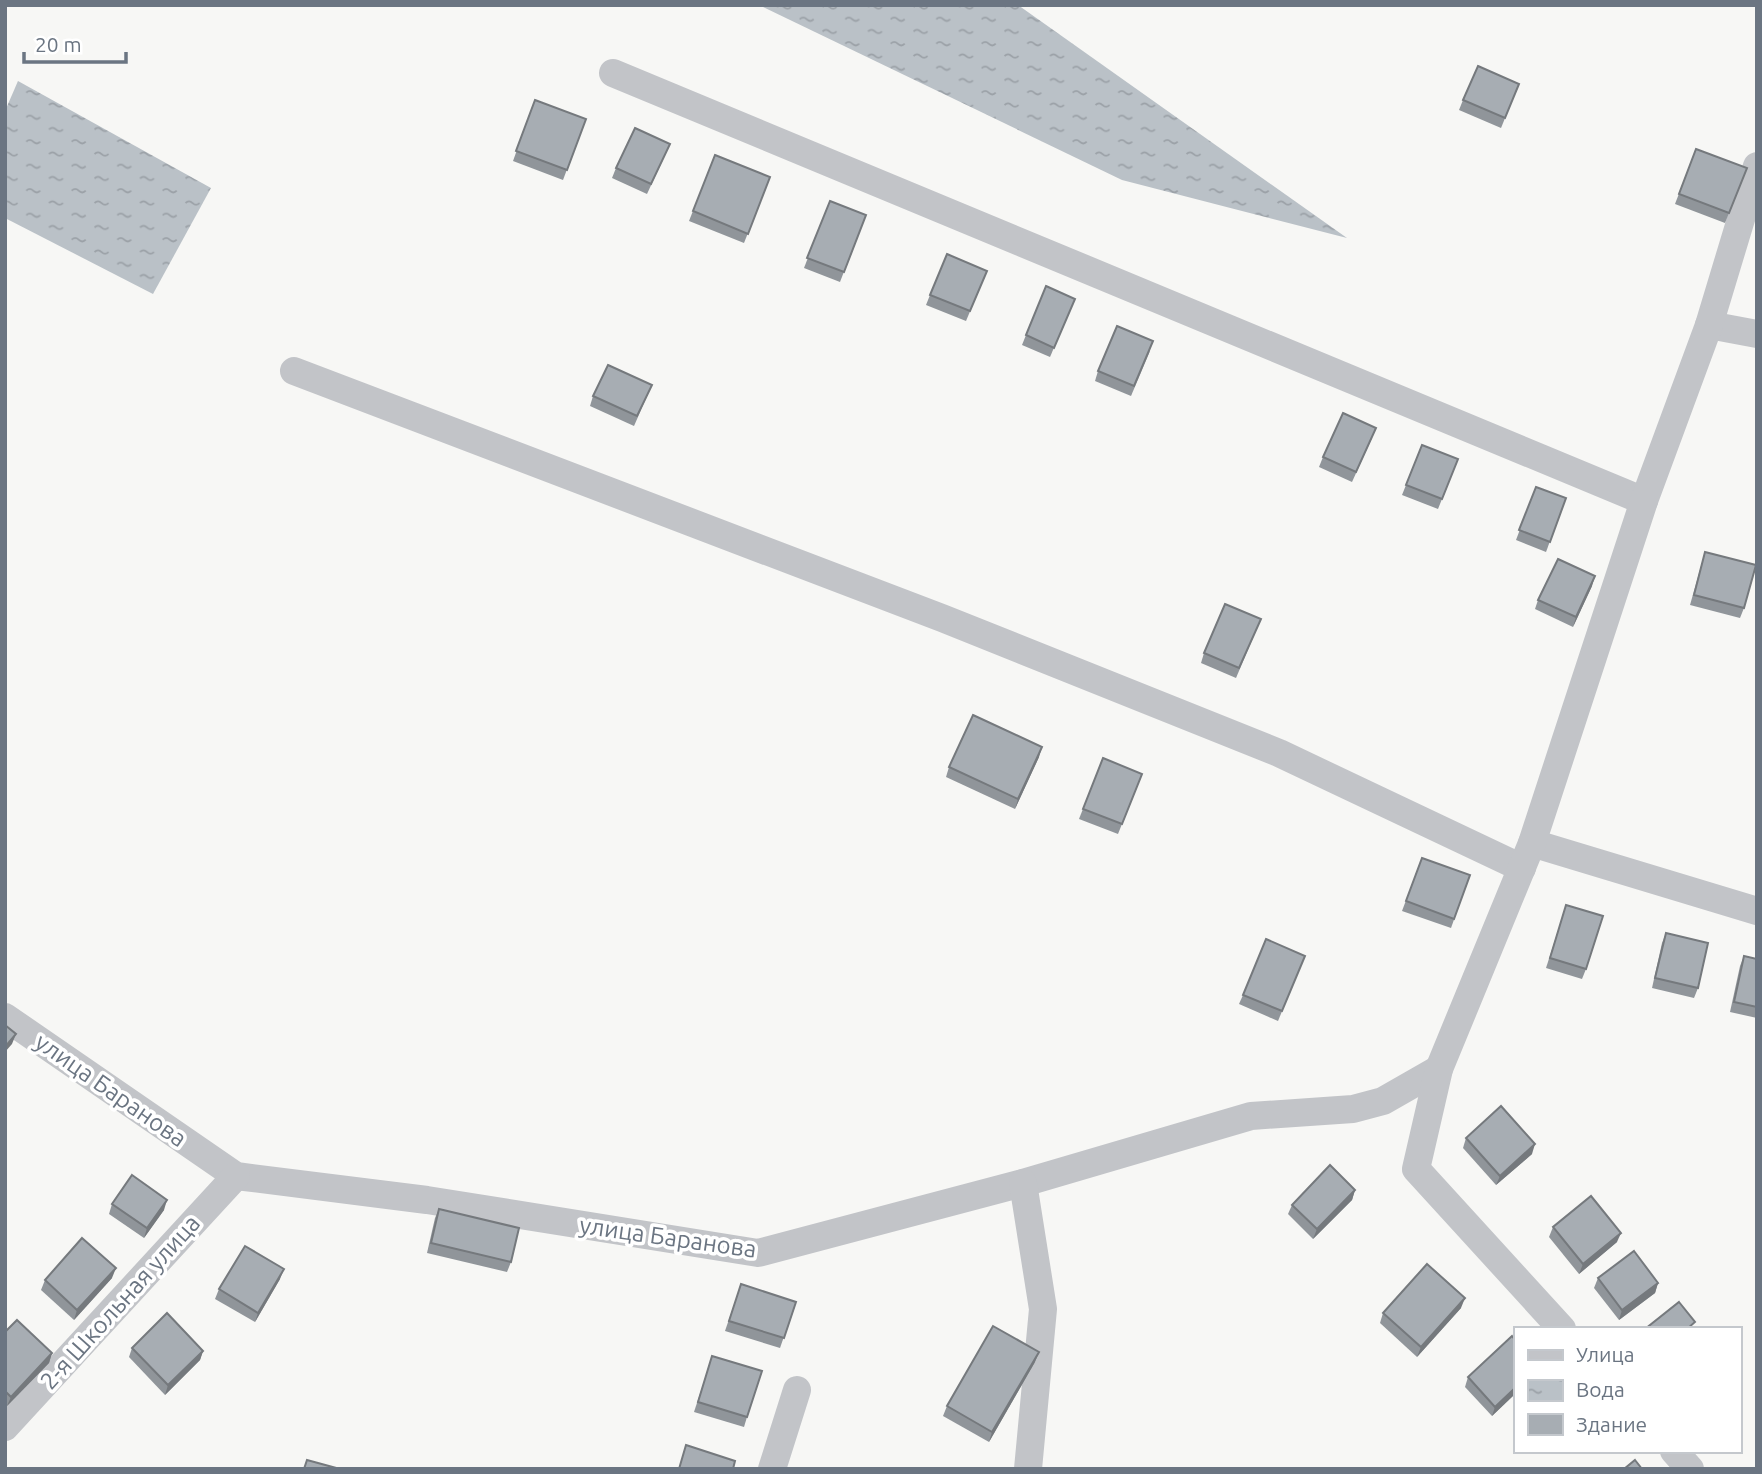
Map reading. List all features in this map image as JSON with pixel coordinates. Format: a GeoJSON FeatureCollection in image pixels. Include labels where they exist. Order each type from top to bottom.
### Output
{"type":"FeatureCollection","features":[{"type":"Feature","properties":{"kind":"street"},"geometry":{"type":"LineString","coordinates":[[613,73],[1644,501]]}},
{"type":"Feature","properties":{"kind":"street"},"geometry":{"type":"LineString","coordinates":[[1560,1327],[1416,1169],[1439,1069],[1527,855],[1644,501],[1709,325],[1757,166]]}},
{"type":"Feature","properties":{"kind":"street"},"geometry":{"type":"LineString","coordinates":[[1709,325],[1757,334]]}},
{"type":"Feature","properties":{"kind":"street"},"geometry":{"type":"LineString","coordinates":[[294,371],[942,618],[1527,855],[1757,911]]}},
{"type":"Feature","properties":{"kind":"street","name":"улица Баранова"},"geometry":{"type":"LineString","coordinates":[[5,1017],[236,1176],[427,1200],[758,1253],[1023,1183],[1251,1116],[1353,1109],[1383,1101],[1439,1069]]}},
{"type":"Feature","properties":{"kind":"street","name":"2-я Школьная улица"},"geometry":{"type":"LineString","coordinates":[[5,1427],[236,1176]]}},
{"type":"Feature","properties":{"kind":"street"},"geometry":{"type":"LineString","coordinates":[[1023,1183],[1043,1309],[1028,1469]]}},
{"type":"Feature","properties":{"kind":"street"},"geometry":{"type":"LineString","coordinates":[[772,1469],[797,1390]]}},
{"type":"Feature","properties":{"kind":"street"},"geometry":{"type":"LineString","coordinates":[[1676,1453],[1689,1469]]}},
{"type":"Feature","properties":{"kind":"water"},"geometry":{"type":"Polygon","coordinates":[[[759,5],[1018,5],[1347,238],[1122,180],[759,5]]]}},
{"type":"Feature","properties":{"kind":"water"},"geometry":{"type":"Polygon","coordinates":[[[18,81],[211,188],[153,294],[5,218],[5,111],[18,81]]]}},
{"type":"Feature","properties":{"kind":"building"},"geometry":{"type":"Polygon","coordinates":[[[1478,66],[1519,84],[1505,118],[1463,100],[1478,66]]]}},
{"type":"Feature","properties":{"kind":"building"},"geometry":{"type":"Polygon","coordinates":[[[535,100],[586,119],[567,170],[516,151],[535,100]]]}},
{"type":"Feature","properties":{"kind":"building"},"geometry":{"type":"Polygon","coordinates":[[[635,128],[670,144],[651,184],[616,168],[635,128]]]}},
{"type":"Feature","properties":{"kind":"building"},"geometry":{"type":"Polygon","coordinates":[[[1696,149],[1747,168],[1729,213],[1679,194],[1696,149]]]}},
{"type":"Feature","properties":{"kind":"building"},"geometry":{"type":"Polygon","coordinates":[[[715,155],[770,177],[748,234],[693,211],[715,155]]]}},
{"type":"Feature","properties":{"kind":"building"},"geometry":{"type":"Polygon","coordinates":[[[830,201],[866,215],[844,272],[807,258],[830,201]]]}},
{"type":"Feature","properties":{"kind":"building"},"geometry":{"type":"Polygon","coordinates":[[[947,254],[987,271],[970,311],[930,295],[947,254]]]}},
{"type":"Feature","properties":{"kind":"building"},"geometry":{"type":"Polygon","coordinates":[[[1046,286],[1075,299],[1054,348],[1026,335],[1046,286]]]}},
{"type":"Feature","properties":{"kind":"building"},"geometry":{"type":"Polygon","coordinates":[[[1117,326],[1153,341],[1134,386],[1098,371],[1117,326]]]}},
{"type":"Feature","properties":{"kind":"building"},"geometry":{"type":"Polygon","coordinates":[[[608,365],[652,385],[637,416],[593,396],[608,365]]]}},
{"type":"Feature","properties":{"kind":"building"},"geometry":{"type":"Polygon","coordinates":[[[1343,413],[1376,428],[1356,472],[1323,457],[1343,413]]]}},
{"type":"Feature","properties":{"kind":"building"},"geometry":{"type":"Polygon","coordinates":[[[1422,445],[1458,459],[1442,499],[1406,485],[1422,445]]]}},
{"type":"Feature","properties":{"kind":"building"},"geometry":{"type":"Polygon","coordinates":[[[1536,487],[1566,498],[1550,542],[1519,530],[1536,487]]]}},
{"type":"Feature","properties":{"kind":"building"},"geometry":{"type":"Polygon","coordinates":[[[1705,552],[1756,565],[1744,608],[1694,595],[1705,552]]]}},
{"type":"Feature","properties":{"kind":"building"},"geometry":{"type":"Polygon","coordinates":[[[1558,559],[1595,576],[1576,617],[1538,600],[1558,559]]]}},
{"type":"Feature","properties":{"kind":"building"},"geometry":{"type":"Polygon","coordinates":[[[1225,604],[1261,619],[1239,668],[1204,653],[1225,604]]]}},
{"type":"Feature","properties":{"kind":"building"},"geometry":{"type":"Polygon","coordinates":[[[973,715],[1042,747],[1018,799],[949,767],[973,715]]]}},
{"type":"Feature","properties":{"kind":"building"},"geometry":{"type":"Polygon","coordinates":[[[1103,758],[1142,774],[1122,824],[1083,809],[1103,758]]]}},
{"type":"Feature","properties":{"kind":"building"},"geometry":{"type":"Polygon","coordinates":[[[1422,858],[1470,875],[1454,919],[1406,901],[1422,858]]]}},
{"type":"Feature","properties":{"kind":"building"},"geometry":{"type":"Polygon","coordinates":[[[1566,905],[1603,916],[1586,969],[1550,958],[1566,905]]]}},
{"type":"Feature","properties":{"kind":"building"},"geometry":{"type":"Polygon","coordinates":[[[1666,933],[1708,943],[1698,988],[1655,978],[1666,933]]]}},
{"type":"Feature","properties":{"kind":"building"},"geometry":{"type":"Polygon","coordinates":[[[1266,939],[1305,956],[1282,1011],[1243,995],[1266,939]]]}},
{"type":"Feature","properties":{"kind":"building"},"geometry":{"type":"Polygon","coordinates":[[[1744,956],[1757,959],[1757,1007],[1734,1002],[1744,956]]]}},
{"type":"Feature","properties":{"kind":"building"},"geometry":{"type":"Polygon","coordinates":[[[5,1025],[16,1034],[5,1047],[5,1025]]]}},
{"type":"Feature","properties":{"kind":"building"},"geometry":{"type":"Polygon","coordinates":[[[1501,1106],[1535,1144],[1500,1176],[1466,1138],[1501,1106]]]}},
{"type":"Feature","properties":{"kind":"building"},"geometry":{"type":"Polygon","coordinates":[[[1330,1165],[1355,1190],[1317,1229],[1292,1205],[1330,1165]]]}},
{"type":"Feature","properties":{"kind":"building"},"geometry":{"type":"Polygon","coordinates":[[[132,1175],[167,1200],[147,1228],[112,1204],[132,1175]]]}},
{"type":"Feature","properties":{"kind":"building"},"geometry":{"type":"Polygon","coordinates":[[[1591,1196],[1621,1233],[1583,1264],[1553,1227],[1591,1196]]]}},
{"type":"Feature","properties":{"kind":"building"},"geometry":{"type":"Polygon","coordinates":[[[439,1209],[519,1228],[511,1262],[431,1243],[439,1209]]]}},
{"type":"Feature","properties":{"kind":"building"},"geometry":{"type":"Polygon","coordinates":[[[82,1238],[116,1268],[77,1310],[45,1280],[82,1238]]]}},
{"type":"Feature","properties":{"kind":"building"},"geometry":{"type":"Polygon","coordinates":[[[245,1246],[284,1269],[258,1313],[219,1289],[245,1246]]]}},
{"type":"Feature","properties":{"kind":"building"},"geometry":{"type":"Polygon","coordinates":[[[1634,1251],[1658,1283],[1622,1310],[1598,1278],[1634,1251]]]}},
{"type":"Feature","properties":{"kind":"building"},"geometry":{"type":"Polygon","coordinates":[[[1427,1264],[1465,1298],[1421,1347],[1383,1313],[1427,1264]]]}},
{"type":"Feature","properties":{"kind":"building"},"geometry":{"type":"Polygon","coordinates":[[[741,1284],[796,1302],[784,1338],[729,1321],[741,1284]]]}},
{"type":"Feature","properties":{"kind":"building"},"geometry":{"type":"Polygon","coordinates":[[[1679,1302],[1695,1322],[1689,1327],[1648,1327],[1679,1302]]]}},
{"type":"Feature","properties":{"kind":"building"},"geometry":{"type":"Polygon","coordinates":[[[167,1313],[203,1351],[168,1385],[132,1348],[167,1313]]]}},
{"type":"Feature","properties":{"kind":"building"},"geometry":{"type":"Polygon","coordinates":[[[17,1320],[52,1353],[11,1397],[5,1391],[5,1332],[17,1320]]]}},
{"type":"Feature","properties":{"kind":"building"},"geometry":{"type":"Polygon","coordinates":[[[993,1326],[1039,1352],[992,1432],[947,1406],[993,1326]]]}},
{"type":"Feature","properties":{"kind":"building"},"geometry":{"type":"Polygon","coordinates":[[[1512,1336],[1514,1389],[1495,1407],[1468,1377],[1512,1336]]]}},
{"type":"Feature","properties":{"kind":"building"},"geometry":{"type":"Polygon","coordinates":[[[712,1356],[762,1371],[747,1417],[698,1402],[712,1356]]]}},
{"type":"Feature","properties":{"kind":"building"},"geometry":{"type":"Polygon","coordinates":[[[686,1445],[735,1461],[733,1469],[679,1469],[686,1445]]]}},
{"type":"Feature","properties":{"kind":"building"},"geometry":{"type":"Polygon","coordinates":[[[307,1460],[340,1469],[304,1469],[307,1460]]]}},
{"type":"Feature","properties":{"kind":"building"},"geometry":{"type":"Polygon","coordinates":[[[1635,1460],[1642,1469],[1624,1469],[1635,1460]]]}}]}
